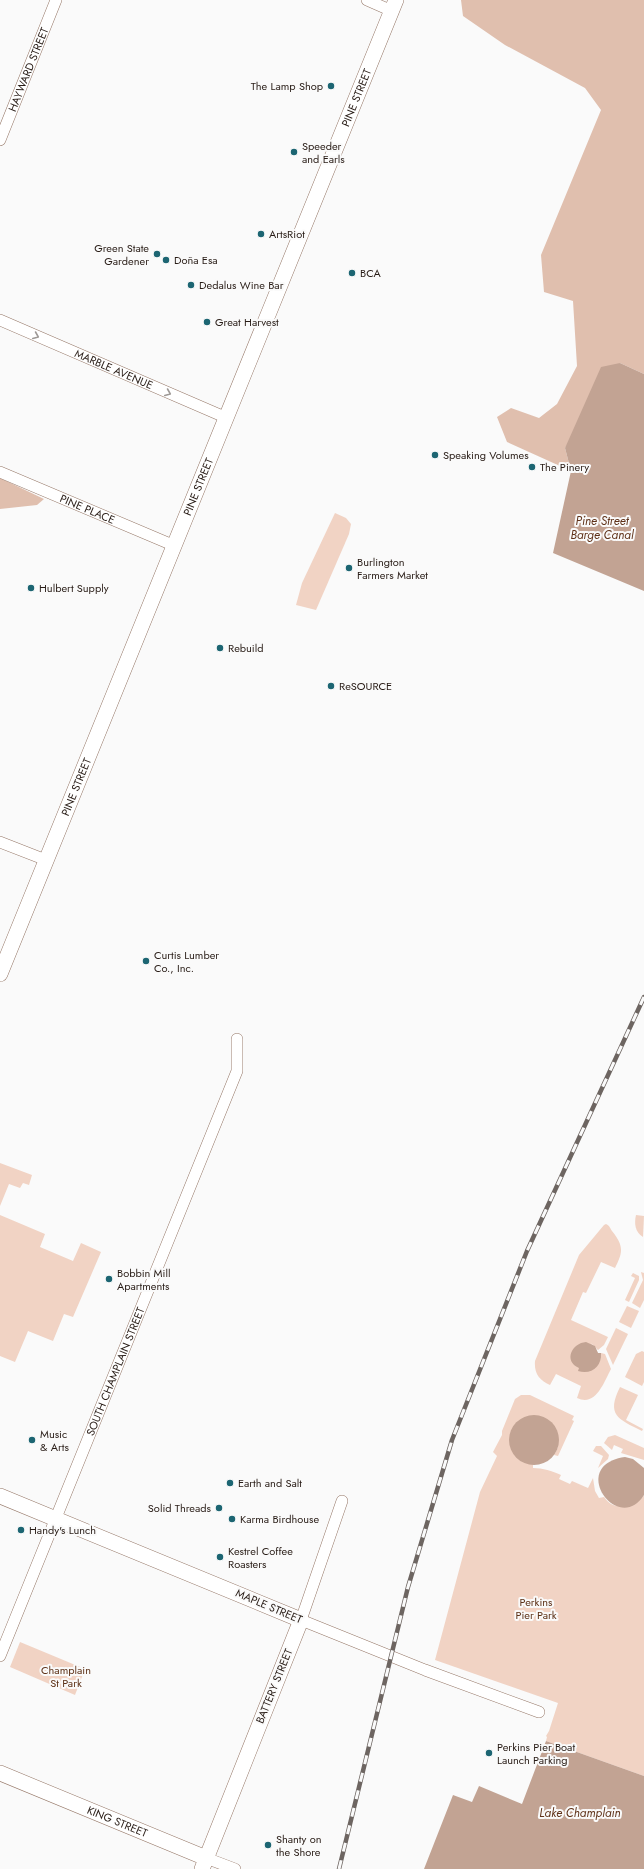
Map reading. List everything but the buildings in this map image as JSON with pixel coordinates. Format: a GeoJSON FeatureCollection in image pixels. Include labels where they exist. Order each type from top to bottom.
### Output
{"type":"FeatureCollection","features":[{"type":"Feature","properties":{"kind":"main road","name":"PINE STREET"},"geometry":{"type":"LineString","coordinates":[[0,974],[394,5]]}},
{"type":"Feature","properties":{"kind":"main road","name":"MAPLE STREET"},"geometry":{"type":"LineString","coordinates":[[0,1496],[301,1620]]}},
{"type":"Feature","properties":{"kind":"main road","name":"BATTERY STREET"},"geometry":{"type":"LineString","coordinates":[[204,1863],[301,1620]]}},
{"type":"Feature","properties":{"kind":"main road","name":"KING STREET"},"geometry":{"type":"LineString","coordinates":[[0,1773],[204,1863]]}},
{"type":"Feature","properties":{"kind":"street","name":"HAYWARD STREET"},"geometry":{"type":"LineString","coordinates":[[0,140],[56,0]]}},
{"type":"Feature","properties":{"kind":"street"},"geometry":{"type":"LineString","coordinates":[[367,0],[394,5]]}},
{"type":"Feature","properties":{"kind":"street","name":"MARBLE AVENUE"},"geometry":{"type":"LineString","coordinates":[[0,320],[227,418]]}},
{"type":"Feature","properties":{"kind":"street","name":"PINE PLACE"},"geometry":{"type":"LineString","coordinates":[[0,472],[175,546]]}},
{"type":"Feature","properties":{"kind":"street"},"geometry":{"type":"LineString","coordinates":[[0,842],[46,860]]}},
{"type":"Feature","properties":{"kind":"street","name":"SOUTH CHAMPLAIN STREET"},"geometry":{"type":"LineString","coordinates":[[0,1656],[237,1071],[237,1039]]}},
{"type":"Feature","properties":{"kind":"street","name":"BATTERY STREET"},"geometry":{"type":"LineString","coordinates":[[301,1620],[342,1501]]}},
{"type":"Feature","properties":{"kind":"street","name":"MAPLE STREET"},"geometry":{"type":"LineString","coordinates":[[301,1620],[425,1670],[539,1712]]}},
{"type":"Feature","properties":{"kind":"street","name":"KING STREET"},"geometry":{"type":"LineString","coordinates":[[204,1863],[235,1869]]}},
{"type":"Feature","properties":{"kind":"green space"},"geometry":{"type":"Polygon","coordinates":[[[335,513],[346,518],[351,524],[349,534],[316,610],[296,605],[302,583],[335,513]]]}},
{"type":"Feature","properties":{"kind":"green space"},"geometry":{"type":"Polygon","coordinates":[[[0,1163],[32,1175],[29,1185],[23,1183],[20,1188],[9,1184],[0,1206],[0,1163]]]}},
{"type":"Feature","properties":{"kind":"green space"},"geometry":{"type":"Polygon","coordinates":[[[0,1215],[45,1234],[40,1247],[73,1261],[81,1243],[101,1252],[73,1317],[64,1314],[53,1341],[28,1331],[15,1362],[0,1356],[0,1215]]]}},
{"type":"Feature","properties":{"kind":"green space"},"geometry":{"type":"Polygon","coordinates":[[[636,1215],[644,1216],[643,1237],[638,1233],[636,1228],[636,1215]]]}},
{"type":"Feature","properties":{"kind":"green space"},"geometry":{"type":"Polygon","coordinates":[[[606,1224],[610,1227],[619,1241],[621,1249],[620,1258],[615,1268],[601,1262],[586,1293],[583,1292],[571,1320],[608,1337],[604,1345],[598,1350],[591,1343],[601,1357],[601,1353],[605,1354],[611,1369],[598,1392],[589,1399],[584,1400],[577,1398],[581,1386],[556,1374],[550,1385],[543,1381],[536,1373],[535,1361],[579,1255],[606,1224]]]}},
{"type":"Feature","properties":{"kind":"green space"},"geometry":{"type":"Polygon","coordinates":[[[641,1272],[644,1273],[644,1300],[640,1308],[632,1303],[643,1280],[641,1272]]]}},
{"type":"Feature","properties":{"kind":"green space"},"geometry":{"type":"Polygon","coordinates":[[[633,1273],[639,1276],[639,1280],[629,1302],[625,1300],[635,1278],[631,1276],[633,1273]]]}},
{"type":"Feature","properties":{"kind":"green space"},"geometry":{"type":"Polygon","coordinates":[[[627,1306],[639,1311],[631,1328],[619,1322],[627,1306]]]}},
{"type":"Feature","properties":{"kind":"green space"},"geometry":{"type":"Polygon","coordinates":[[[616,1328],[628,1334],[613,1365],[606,1349],[616,1328]]]}},
{"type":"Feature","properties":{"kind":"green space"},"geometry":{"type":"Polygon","coordinates":[[[642,1351],[644,1352],[644,1382],[642,1386],[625,1377],[636,1354],[642,1351]]]}},
{"type":"Feature","properties":{"kind":"green space"},"geometry":{"type":"Polygon","coordinates":[[[620,1387],[638,1395],[626,1420],[643,1429],[642,1431],[626,1423],[614,1410],[616,1396],[620,1387]]]}},
{"type":"Feature","properties":{"kind":"green space","name":"Perkins Pier Park"},"geometry":{"type":"Polygon","coordinates":[[[521,1395],[530,1395],[574,1416],[572,1420],[574,1421],[558,1456],[554,1455],[558,1447],[523,1462],[533,1464],[533,1468],[547,1470],[561,1475],[559,1479],[570,1484],[572,1481],[588,1488],[593,1478],[595,1491],[599,1498],[604,1497],[610,1504],[617,1506],[639,1500],[644,1495],[644,1776],[546,1741],[546,1736],[558,1703],[435,1660],[480,1492],[497,1456],[493,1452],[502,1435],[502,1431],[515,1399],[521,1395]]]}},
{"type":"Feature","properties":{"kind":"green space"},"geometry":{"type":"Polygon","coordinates":[[[615,1435],[644,1448],[644,1460],[621,1453],[623,1449],[614,1445],[612,1450],[604,1443],[608,1437],[615,1435]]]}},
{"type":"Feature","properties":{"kind":"green space"},"geometry":{"type":"Polygon","coordinates":[[[596,1446],[601,1446],[609,1455],[608,1459],[598,1468],[603,1456],[593,1451],[596,1446]]]}},
{"type":"Feature","properties":{"kind":"green space","name":"Champlain St Park"},"geometry":{"type":"Polygon","coordinates":[[[20,1642],[85,1669],[75,1695],[10,1667],[20,1642]]]}},
{"type":"Feature","properties":{"kind":"shaded area"},"geometry":{"type":"Polygon","coordinates":[[[461,0],[644,0],[644,374],[620,363],[565,448],[571,471],[507,442],[497,417],[511,408],[539,418],[557,404],[577,366],[573,301],[544,292],[541,255],[601,110],[585,88],[505,45],[463,16],[461,0]]]}},
{"type":"Feature","properties":{"kind":"shaded area"},"geometry":{"type":"Polygon","coordinates":[[[0,478],[44,499],[37,505],[0,509],[0,478]]]}},
{"type":"Feature","properties":{"kind":"water","name":"Pine Street Barge Canal"},"geometry":{"type":"Polygon","coordinates":[[[620,363],[644,374],[644,591],[553,553],[571,471],[565,448],[601,367],[620,363]]]}},
{"type":"Feature","properties":{"kind":"water"},"geometry":{"type":"Polygon","coordinates":[[[586,1342],[595,1346],[598,1353],[601,1353],[601,1358],[595,1369],[583,1372],[578,1371],[579,1368],[574,1365],[570,1357],[573,1349],[581,1343],[586,1342]]]}},
{"type":"Feature","properties":{"kind":"water"},"geometry":{"type":"Polygon","coordinates":[[[534,1415],[548,1419],[555,1426],[559,1440],[555,1454],[548,1461],[534,1465],[520,1461],[513,1454],[509,1440],[513,1426],[520,1419],[534,1415]]]}},
{"type":"Feature","properties":{"kind":"water"},"geometry":{"type":"Polygon","coordinates":[[[625,1457],[633,1459],[644,1468],[644,1495],[633,1505],[622,1507],[611,1503],[603,1494],[599,1483],[600,1472],[608,1463],[625,1457]]]}},
{"type":"Feature","properties":{"kind":"water","name":"Lake Champlain"},"geometry":{"type":"Polygon","coordinates":[[[546,1741],[644,1776],[644,1869],[424,1869],[453,1795],[472,1802],[479,1786],[522,1804],[546,1741]]]}},
{"type":"Feature","properties":{"kind":"railway"},"geometry":{"type":"LineString","coordinates":[[339,1869],[408,1587],[452,1440],[527,1251],[644,997]]}},
{"type":"Feature","properties":{"kind":"place","name":"The Lamp Shop"},"geometry":{"type":"Point","coordinates":[331,86]}},
{"type":"Feature","properties":{"kind":"place","name":"Speeder and Earls"},"geometry":{"type":"Point","coordinates":[294,152]}},
{"type":"Feature","properties":{"kind":"place","name":"ArtsRiot"},"geometry":{"type":"Point","coordinates":[261,234]}},
{"type":"Feature","properties":{"kind":"place","name":"Green State Gardener"},"geometry":{"type":"Point","coordinates":[157,254]}},
{"type":"Feature","properties":{"kind":"place","name":"Doña Esa"},"geometry":{"type":"Point","coordinates":[166,260]}},
{"type":"Feature","properties":{"kind":"place","name":"BCA"},"geometry":{"type":"Point","coordinates":[352,273]}},
{"type":"Feature","properties":{"kind":"place","name":"Dedalus Wine Bar"},"geometry":{"type":"Point","coordinates":[191,285]}},
{"type":"Feature","properties":{"kind":"place","name":"Great Harvest"},"geometry":{"type":"Point","coordinates":[207,322]}},
{"type":"Feature","properties":{"kind":"place","name":"Speaking Volumes"},"geometry":{"type":"Point","coordinates":[435,455]}},
{"type":"Feature","properties":{"kind":"place","name":"The Pinery"},"geometry":{"type":"Point","coordinates":[532,467]}},
{"type":"Feature","properties":{"kind":"place","name":"Burlington Farmers Market"},"geometry":{"type":"Point","coordinates":[349,568]}},
{"type":"Feature","properties":{"kind":"place","name":"Hulbert Supply"},"geometry":{"type":"Point","coordinates":[31,588]}},
{"type":"Feature","properties":{"kind":"place","name":"Rebuild"},"geometry":{"type":"Point","coordinates":[220,648]}},
{"type":"Feature","properties":{"kind":"place","name":"ReSOURCE"},"geometry":{"type":"Point","coordinates":[331,686]}},
{"type":"Feature","properties":{"kind":"place","name":"Curtis Lumber Co., Inc."},"geometry":{"type":"Point","coordinates":[146,961]}},
{"type":"Feature","properties":{"kind":"place","name":"Bobbin Mill Apartments"},"geometry":{"type":"Point","coordinates":[109,1279]}},
{"type":"Feature","properties":{"kind":"place","name":"Music & Arts"},"geometry":{"type":"Point","coordinates":[32,1440]}},
{"type":"Feature","properties":{"kind":"place","name":"Earth and Salt"},"geometry":{"type":"Point","coordinates":[230,1483]}},
{"type":"Feature","properties":{"kind":"place","name":"Solid Threads"},"geometry":{"type":"Point","coordinates":[219,1508]}},
{"type":"Feature","properties":{"kind":"place","name":"Karma Birdhouse"},"geometry":{"type":"Point","coordinates":[232,1519]}},
{"type":"Feature","properties":{"kind":"place","name":"Handy's Lunch"},"geometry":{"type":"Point","coordinates":[21,1530]}},
{"type":"Feature","properties":{"kind":"place","name":"Kestrel Coffee Roasters"},"geometry":{"type":"Point","coordinates":[220,1557]}},
{"type":"Feature","properties":{"kind":"place","name":"Perkins Pier Boat Launch Parking"},"geometry":{"type":"Point","coordinates":[489,1753]}},
{"type":"Feature","properties":{"kind":"place","name":"Shanty on the Shore"},"geometry":{"type":"Point","coordinates":[268,1845]}}]}
